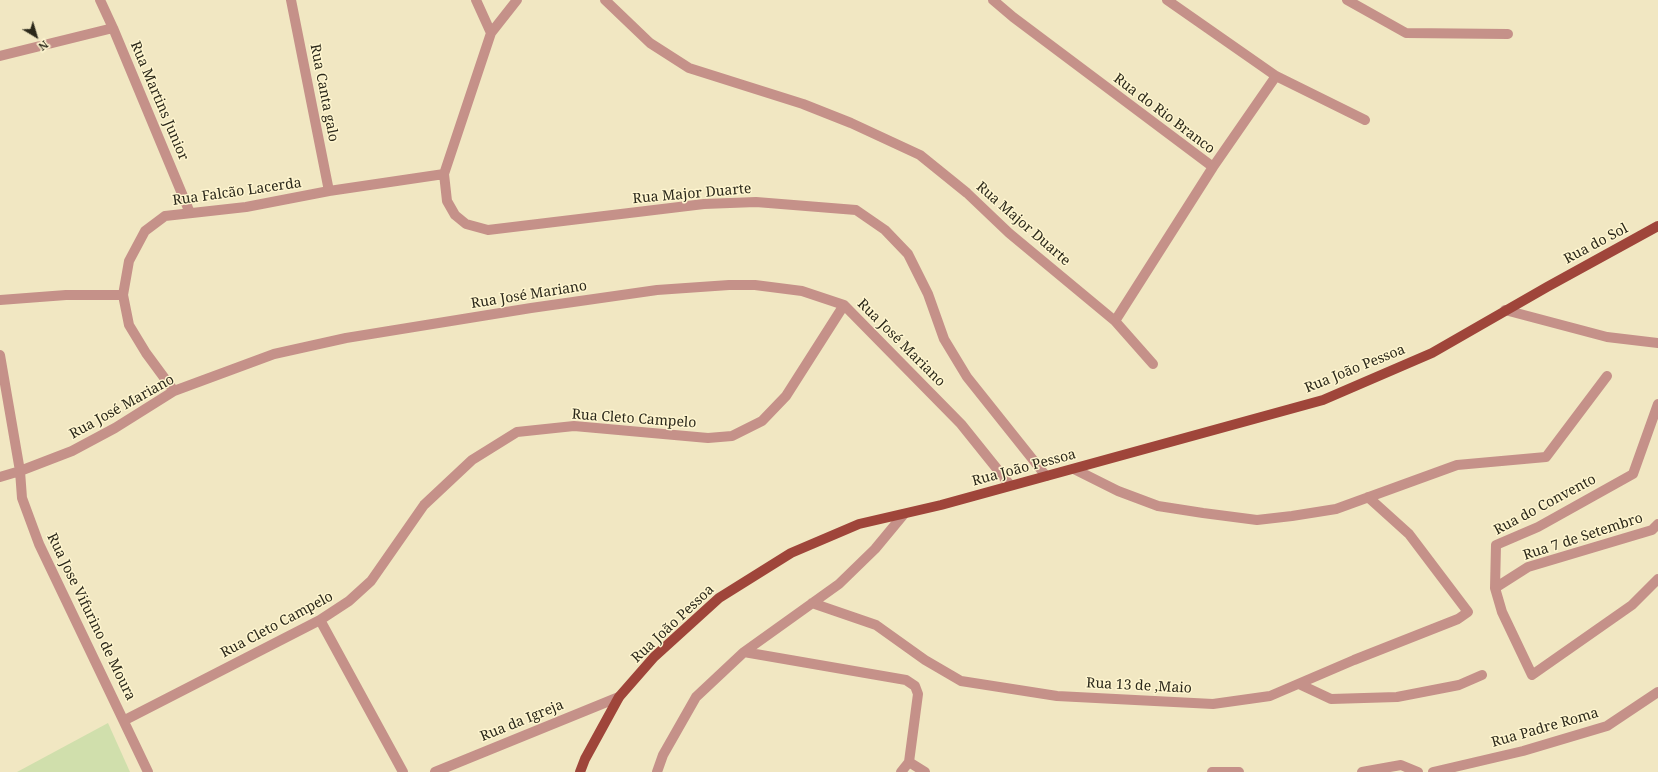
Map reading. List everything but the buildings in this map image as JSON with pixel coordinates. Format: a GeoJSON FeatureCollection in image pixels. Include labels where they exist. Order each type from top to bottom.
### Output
{"type":"FeatureCollection","features":[{"type":"Feature","properties":{"kind":"main road","name":"Rua do Sol"},"geometry":{"type":"LineString","coordinates":[[1547,286],[1658,226]]}},
{"type":"Feature","properties":{"kind":"main road","name":"Rua João Pessoa"},"geometry":{"type":"LineString","coordinates":[[580,772],[584,759],[619,697],[654,657],[719,598],[791,553],[859,524],[941,505],[1323,400],[1432,353],[1547,286]]}},
{"type":"Feature","properties":{"kind":"street","name":"Rua Martins Junior"},"geometry":{"type":"LineString","coordinates":[[100,0],[190,213]]}},
{"type":"Feature","properties":{"kind":"street","name":"Rua Canta galo"},"geometry":{"type":"LineString","coordinates":[[291,0],[330,191]]}},
{"type":"Feature","properties":{"kind":"street"},"geometry":{"type":"LineString","coordinates":[[476,0],[491,33],[517,0]]}},
{"type":"Feature","properties":{"kind":"street","name":"Rua Major Duarte"},"geometry":{"type":"LineString","coordinates":[[605,0],[650,43],[689,68],[802,104],[851,123],[920,155],[967,193],[1009,233],[1115,321],[1153,364]]}},
{"type":"Feature","properties":{"kind":"street","name":"Rua do Rio Branco"},"geometry":{"type":"LineString","coordinates":[[993,0],[1013,18],[1213,167],[1115,321]]}},
{"type":"Feature","properties":{"kind":"street"},"geometry":{"type":"LineString","coordinates":[[1167,0],[1276,76],[1364,120]]}},
{"type":"Feature","properties":{"kind":"street"},"geometry":{"type":"LineString","coordinates":[[1347,0],[1406,33],[1508,34]]}},
{"type":"Feature","properties":{"kind":"street"},"geometry":{"type":"LineString","coordinates":[[0,56],[113,28]]}},
{"type":"Feature","properties":{"kind":"street","name":"Rua Major Duarte"},"geometry":{"type":"LineString","coordinates":[[491,33],[444,174],[447,201],[455,215],[466,224],[488,230],[704,204],[756,202],[856,210],[885,230],[908,254],[928,294],[944,339],[967,377],[1046,476]]}},
{"type":"Feature","properties":{"kind":"street"},"geometry":{"type":"LineString","coordinates":[[1213,167],[1276,76]]}},
{"type":"Feature","properties":{"kind":"street","name":"Rua Falcão Lacerda"},"geometry":{"type":"LineString","coordinates":[[174,391],[146,353],[129,325],[123,295],[129,261],[145,231],[165,216],[246,207],[330,191],[444,174]]}},
{"type":"Feature","properties":{"kind":"street","name":"Rua José Mariano"},"geometry":{"type":"LineString","coordinates":[[0,477],[72,451],[115,428],[174,391],[274,354],[346,338],[531,308],[657,290],[729,285],[754,285],[802,291],[844,305],[961,424],[1010,485]]}},
{"type":"Feature","properties":{"kind":"street"},"geometry":{"type":"LineString","coordinates":[[0,300],[66,295],[123,295]]}},
{"type":"Feature","properties":{"kind":"street","name":"Rua Cleto Campelo"},"geometry":{"type":"LineString","coordinates":[[124,720],[320,620],[349,601],[372,581],[424,505],[472,460],[517,432],[574,426],[708,438],[732,436],[762,421],[786,396],[844,305]]}},
{"type":"Feature","properties":{"kind":"street"},"geometry":{"type":"LineString","coordinates":[[1505,310],[1607,337],[1658,344]]}},
{"type":"Feature","properties":{"kind":"street","name":"Rua Jose Vifurino de Moura"},"geometry":{"type":"LineString","coordinates":[[0,355],[20,471],[22,498],[39,544],[148,772]]}},
{"type":"Feature","properties":{"kind":"street"},"geometry":{"type":"LineString","coordinates":[[1074,469],[1118,491],[1158,506],[1203,513],[1257,520],[1336,509],[1457,465],[1546,457],[1607,376]]}},
{"type":"Feature","properties":{"kind":"street","name":"Rua do Convento"},"geometry":{"type":"LineString","coordinates":[[1658,404],[1633,474],[1538,527],[1496,545],[1495,588],[1502,612],[1532,675],[1632,605],[1658,579]]}},
{"type":"Feature","properties":{"kind":"street","name":"Rua 13 de ,Maio"},"geometry":{"type":"LineString","coordinates":[[812,603],[876,626],[925,660],[961,681],[1057,696],[1213,704],[1270,696],[1458,619],[1468,612],[1409,534],[1368,497]]}},
{"type":"Feature","properties":{"kind":"street"},"geometry":{"type":"LineString","coordinates":[[657,772],[663,755],[696,697],[744,652],[839,584],[875,549],[904,514]]}},
{"type":"Feature","properties":{"kind":"street","name":"Rua 7 de Setembro"},"geometry":{"type":"LineString","coordinates":[[1495,588],[1528,567],[1652,530],[1658,524]]}},
{"type":"Feature","properties":{"kind":"street"},"geometry":{"type":"LineString","coordinates":[[320,620],[403,772]]}},
{"type":"Feature","properties":{"kind":"street"},"geometry":{"type":"LineString","coordinates":[[744,652],[906,680],[915,686],[918,694],[909,762],[901,772]]}},
{"type":"Feature","properties":{"kind":"street"},"geometry":{"type":"LineString","coordinates":[[1299,684],[1331,699],[1397,696],[1459,685],[1482,675]]}},
{"type":"Feature","properties":{"kind":"street","name":"Rua Padre Roma"},"geometry":{"type":"LineString","coordinates":[[1433,772],[1523,751],[1607,726],[1658,692]]}},
{"type":"Feature","properties":{"kind":"street","name":"Rua da Igreja"},"geometry":{"type":"LineString","coordinates":[[435,772],[619,697]]}},
{"type":"Feature","properties":{"kind":"street"},"geometry":{"type":"LineString","coordinates":[[909,762],[925,772]]}},
{"type":"Feature","properties":{"kind":"street"},"geometry":{"type":"LineString","coordinates":[[1362,772],[1401,765],[1418,772]]}},
{"type":"Feature","properties":{"kind":"street"},"geometry":{"type":"LineString","coordinates":[[1212,772],[1239,772]]}},
{"type":"Feature","properties":{"kind":"green space"},"geometry":{"type":"Polygon","coordinates":[[[108,723],[130,772],[17,772],[108,723]]]}}]}
